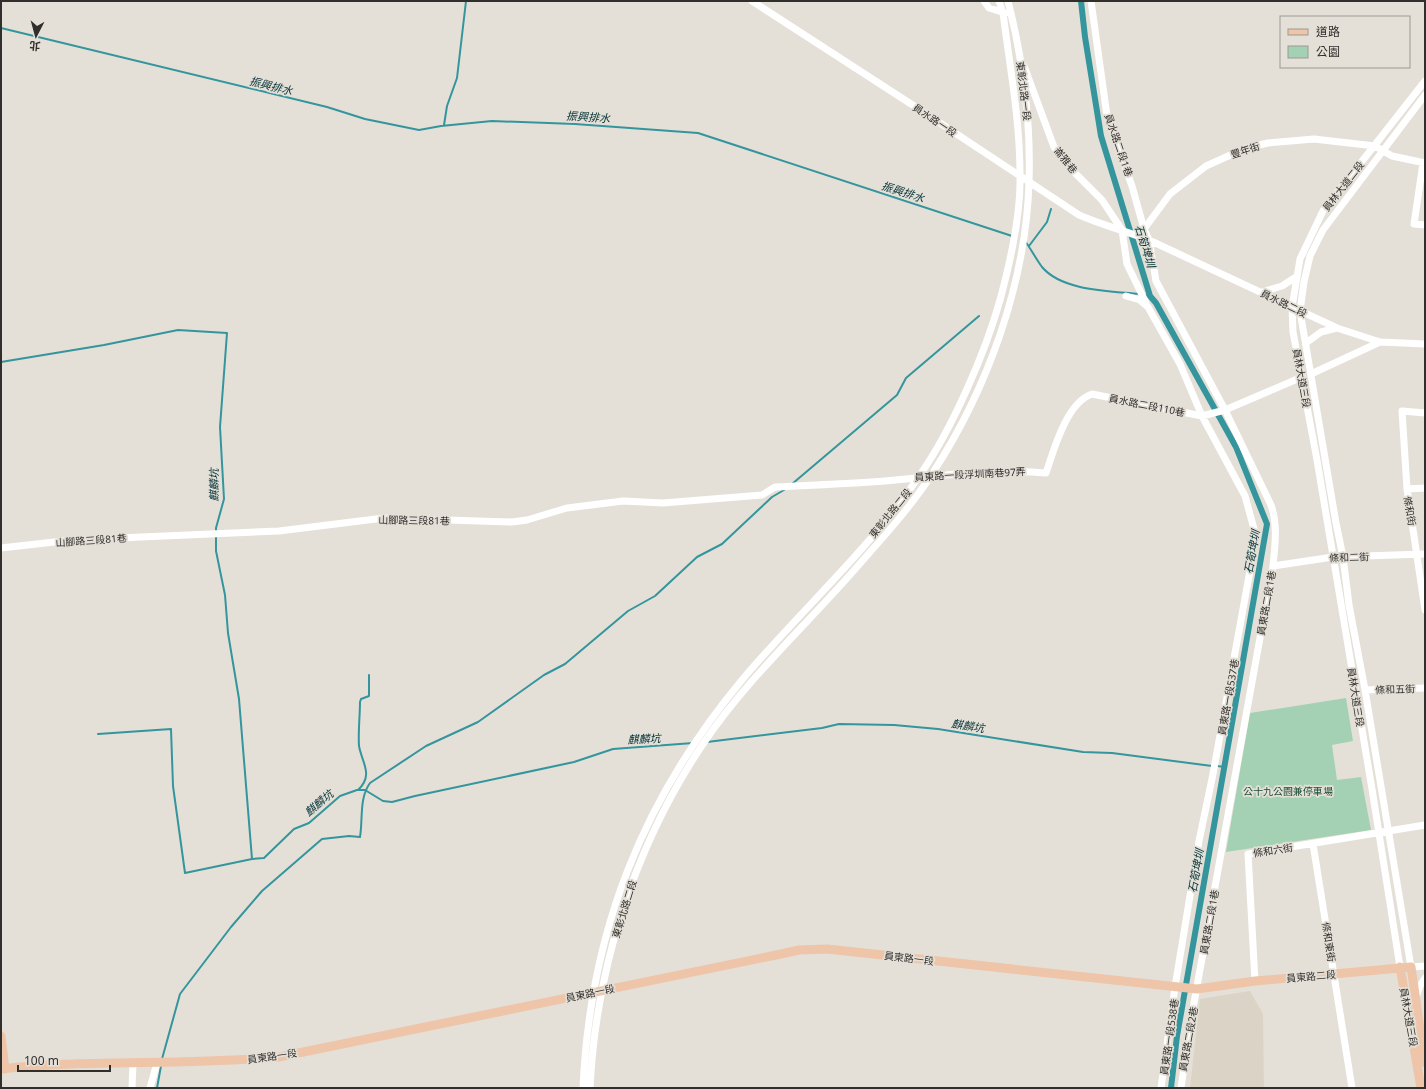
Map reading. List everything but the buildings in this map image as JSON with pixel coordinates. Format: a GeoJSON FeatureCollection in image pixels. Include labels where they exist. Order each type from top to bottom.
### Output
{"type":"FeatureCollection","features":[{"type":"Feature","properties":{"kind":"main road","name":"員東路一段"},"geometry":{"type":"LineString","coordinates":[[3,1069],[44,1066],[246,1060],[279,1057],[781,954],[827,950],[1197,990]]}},
{"type":"Feature","properties":{"kind":"main road","name":"員林大道三段"},"geometry":{"type":"LineString","coordinates":[[1400,967],[1421,1088]]}},
{"type":"Feature","properties":{"kind":"main road","name":"員東路二段"},"geometry":{"type":"LineString","coordinates":[[1197,990],[1254,981],[1411,967]]}},
{"type":"Feature","properties":{"kind":"main road","name":"員林大道三段"},"geometry":{"type":"LineString","coordinates":[[1411,967],[1425,1063]]}},
{"type":"Feature","properties":{"kind":"main road"},"geometry":{"type":"LineString","coordinates":[[1,1036],[3,1069]]}},
{"type":"Feature","properties":{"kind":"street","name":"員水路一段"},"geometry":{"type":"LineString","coordinates":[[752,1],[928,115],[1079,216],[1105,227],[1122,230]]}},
{"type":"Feature","properties":{"kind":"street"},"geometry":{"type":"LineString","coordinates":[[984,1],[989,8],[1003,13],[1011,13]]}},
{"type":"Feature","properties":{"kind":"street","name":"東彰北路一段"},"geometry":{"type":"LineString","coordinates":[[999,1],[1003,13],[1016,108],[1021,177]]}},
{"type":"Feature","properties":{"kind":"street","name":"東彰北路一段"},"geometry":{"type":"LineString","coordinates":[[1008,1],[1019,57],[1028,120],[1029,182]]}},
{"type":"Feature","properties":{"kind":"street","name":"員水路二段1巷"},"geometry":{"type":"LineString","coordinates":[[1091,1],[1108,116],[1132,186],[1144,229],[1149,240]]}},
{"type":"Feature","properties":{"kind":"street","name":"崙雅巷"},"geometry":{"type":"LineString","coordinates":[[1019,57],[1030,80],[1054,147],[1072,170],[1102,200],[1122,230]]}},
{"type":"Feature","properties":{"kind":"street","name":"員林大道二段"},"geometry":{"type":"LineString","coordinates":[[1292,307],[1300,259],[1323,211],[1425,81]]}},
{"type":"Feature","properties":{"kind":"street","name":"員林大道二段"},"geometry":{"type":"LineString","coordinates":[[1300,311],[1310,256],[1323,230],[1425,95]]}},
{"type":"Feature","properties":{"kind":"street","name":"豐年街"},"geometry":{"type":"LineString","coordinates":[[1144,229],[1170,194],[1200,170],[1219,159],[1246,148],[1268,143],[1314,140],[1375,146]]}},
{"type":"Feature","properties":{"kind":"street"},"geometry":{"type":"LineString","coordinates":[[1375,146],[1392,156],[1424,163],[1414,224],[1425,226]]}},
{"type":"Feature","properties":{"kind":"street","name":"東彰北路二段"},"geometry":{"type":"LineString","coordinates":[[583,1088],[585,1050],[611,913],[627,871],[657,804],[692,746],[743,679],[857,554],[920,476],[948,427],[990,333],[1000,300],[1012,245],[1021,177]]}},
{"type":"Feature","properties":{"kind":"street","name":"東彰北路二段"},"geometry":{"type":"LineString","coordinates":[[590,1088],[597,992],[634,874],[666,807],[702,745],[749,685],[863,560],[931,476],[958,432],[980,384],[1000,334],[1011,296],[1024,234],[1029,182]]}},
{"type":"Feature","properties":{"kind":"street","name":"員水路二段"},"geometry":{"type":"LineString","coordinates":[[1122,230],[1149,240],[1337,328],[1380,342],[1425,344]]}},
{"type":"Feature","properties":{"kind":"street","name":"員東路一段537巷"},"geometry":{"type":"LineString","coordinates":[[1122,230],[1127,264],[1133,279],[1180,364],[1202,416],[1245,496],[1254,530],[1254,546],[1222,729],[1199,841],[1175,987]]}},
{"type":"Feature","properties":{"kind":"street","name":"員東路二段1巷"},"geometry":{"type":"LineString","coordinates":[[1149,240],[1156,282],[1225,410],[1275,516],[1276,529],[1273,566],[1197,990]]}},
{"type":"Feature","properties":{"kind":"street"},"geometry":{"type":"LineString","coordinates":[[1262,292],[1282,286],[1296,277]]}},
{"type":"Feature","properties":{"kind":"street"},"geometry":{"type":"LineString","coordinates":[[1126,296],[1140,300],[1148,306]]}},
{"type":"Feature","properties":{"kind":"street","name":"員林大道三段"},"geometry":{"type":"LineString","coordinates":[[1292,307],[1293,332],[1333,557],[1400,967]]}},
{"type":"Feature","properties":{"kind":"street","name":"員林大道三段"},"geometry":{"type":"LineString","coordinates":[[1300,311],[1343,557],[1349,605],[1365,690],[1411,967]]}},
{"type":"Feature","properties":{"kind":"street"},"geometry":{"type":"LineString","coordinates":[[1306,344],[1321,332],[1337,328]]}},
{"type":"Feature","properties":{"kind":"street"},"geometry":{"type":"LineString","coordinates":[[1311,374],[1380,342]]}},
{"type":"Feature","properties":{"kind":"street"},"geometry":{"type":"LineString","coordinates":[[1202,416],[1225,410],[1302,378]]}},
{"type":"Feature","properties":{"kind":"street","name":"員水路二段110巷"},"geometry":{"type":"LineString","coordinates":[[1046,473],[1060,431],[1080,401],[1092,394],[1202,416]]}},
{"type":"Feature","properties":{"kind":"street","name":"條和街"},"geometry":{"type":"LineString","coordinates":[[1425,413],[1402,411],[1406,489],[1421,554],[1425,610]]}},
{"type":"Feature","properties":{"kind":"street","name":"員東路一段浮圳南巷97弄"},"geometry":{"type":"LineString","coordinates":[[775,487],[885,481],[920,476],[1017,470],[1046,473]]}},
{"type":"Feature","properties":{"kind":"street","name":"山腳路三段81巷"},"geometry":{"type":"LineString","coordinates":[[1,548],[72,540],[279,531],[384,518],[512,522],[527,520],[567,508],[623,501],[663,503],[762,495],[775,487]]}},
{"type":"Feature","properties":{"kind":"street"},"geometry":{"type":"LineString","coordinates":[[1406,489],[1425,488]]}},
{"type":"Feature","properties":{"kind":"street","name":"條和二街"},"geometry":{"type":"LineString","coordinates":[[1273,566],[1333,557],[1421,554]]}},
{"type":"Feature","properties":{"kind":"street","name":"條和五街"},"geometry":{"type":"LineString","coordinates":[[1365,690],[1425,688]]}},
{"type":"Feature","properties":{"kind":"street","name":"條和六街"},"geometry":{"type":"LineString","coordinates":[[1254,981],[1248,854],[1425,825]]}},
{"type":"Feature","properties":{"kind":"street","name":"條和東街"},"geometry":{"type":"LineString","coordinates":[[1313,844],[1352,1088]]}},
{"type":"Feature","properties":{"kind":"street","name":"員東路二段"},"geometry":{"type":"LineString","coordinates":[[1411,967],[1425,966]]}},
{"type":"Feature","properties":{"kind":"street"},"geometry":{"type":"LineString","coordinates":[[1416,999],[1420,986],[1425,978]]}},
{"type":"Feature","properties":{"kind":"street","name":"員東路一段538巷"},"geometry":{"type":"LineString","coordinates":[[1162,1088],[1175,987]]}},
{"type":"Feature","properties":{"kind":"street","name":"員東路二段2巷"},"geometry":{"type":"LineString","coordinates":[[1181,1088],[1197,990]]}},
{"type":"Feature","properties":{"kind":"street"},"geometry":{"type":"LineString","coordinates":[[150,1088],[157,1063]]}},
{"type":"Feature","properties":{"kind":"street"},"geometry":{"type":"LineString","coordinates":[[132,1088],[133,1064]]}},
{"type":"Feature","properties":{"kind":"shaded area"},"geometry":{"type":"Polygon","coordinates":[[[1250,991],[1263,1014],[1264,1088],[1190,1088],[1200,999],[1250,991]]]}},
{"type":"Feature","properties":{"kind":"green space","name":"公十九公園兼停車場"},"geometry":{"type":"Polygon","coordinates":[[[1346,698],[1353,741],[1332,745],[1337,780],[1361,777],[1371,830],[1226,852],[1250,713],[1346,698]]]}},
{"type":"Feature","properties":{"kind":"waterway"},"geometry":{"type":"LineString","coordinates":[[444,125],[447,106],[457,78],[466,1]]}},
{"type":"Feature","properties":{"kind":"waterway","name":"石筍埤圳"},"geometry":{"type":"LineString","coordinates":[[1081,1],[1085,37],[1101,136],[1150,296],[1156,303],[1236,447],[1267,524],[1177,1036],[1171,1088]]}},
{"type":"Feature","properties":{"kind":"waterway","name":"振興排水"},"geometry":{"type":"LineString","coordinates":[[1,28],[327,107],[365,119],[419,130],[441,126],[492,121],[575,124],[698,133],[1012,236]]}},
{"type":"Feature","properties":{"kind":"waterway"},"geometry":{"type":"LineString","coordinates":[[1029,246],[1047,222],[1051,209]]}},
{"type":"Feature","properties":{"kind":"waterway","name":"振興排水"},"geometry":{"type":"LineString","coordinates":[[1025,241],[1042,267],[1051,275],[1062,281],[1087,288],[1139,294]]}},
{"type":"Feature","properties":{"kind":"waterway","name":"振興排水"},"geometry":{"type":"LineString","coordinates":[[1143,295],[1150,296]]}},
{"type":"Feature","properties":{"kind":"waterway"},"geometry":{"type":"LineString","coordinates":[[792,484],[897,395],[906,378],[979,316]]}},
{"type":"Feature","properties":{"kind":"waterway","name":"麒麟坑"},"geometry":{"type":"LineString","coordinates":[[1,362],[104,345],[178,330],[227,333],[220,427],[224,499],[216,528],[216,551],[225,595],[228,633],[239,699],[252,859],[264,858],[294,829],[309,823],[340,796],[357,790],[365,790],[383,801],[392,802],[574,762],[613,749],[693,743]]}},
{"type":"Feature","properties":{"kind":"waterway"},"geometry":{"type":"LineString","coordinates":[[162,1059],[180,994],[231,927],[262,891],[322,839],[349,836],[360,837],[364,795],[370,783],[426,746],[478,722],[544,675],[565,664],[628,611],[655,596],[697,557],[722,544],[772,497],[784,490]]}},
{"type":"Feature","properties":{"kind":"waterway"},"geometry":{"type":"LineString","coordinates":[[358,790],[363,784],[366,774],[366,769],[359,746],[359,730],[360,702],[361,699],[369,696],[369,675]]}},
{"type":"Feature","properties":{"kind":"waterway","name":"麒麟坑"},"geometry":{"type":"LineString","coordinates":[[707,742],[822,728],[839,724],[894,725],[938,729],[1083,752],[1112,753],[1212,766]]}},
{"type":"Feature","properties":{"kind":"waterway"},"geometry":{"type":"LineString","coordinates":[[98,734],[171,729],[173,786],[185,873],[252,859]]}},
{"type":"Feature","properties":{"kind":"waterway","name":"麒麟坑"},"geometry":{"type":"LineString","coordinates":[[1217,766],[1225,767]]}},
{"type":"Feature","properties":{"kind":"waterway"},"geometry":{"type":"LineString","coordinates":[[157,1088],[161,1066]]}}]}
